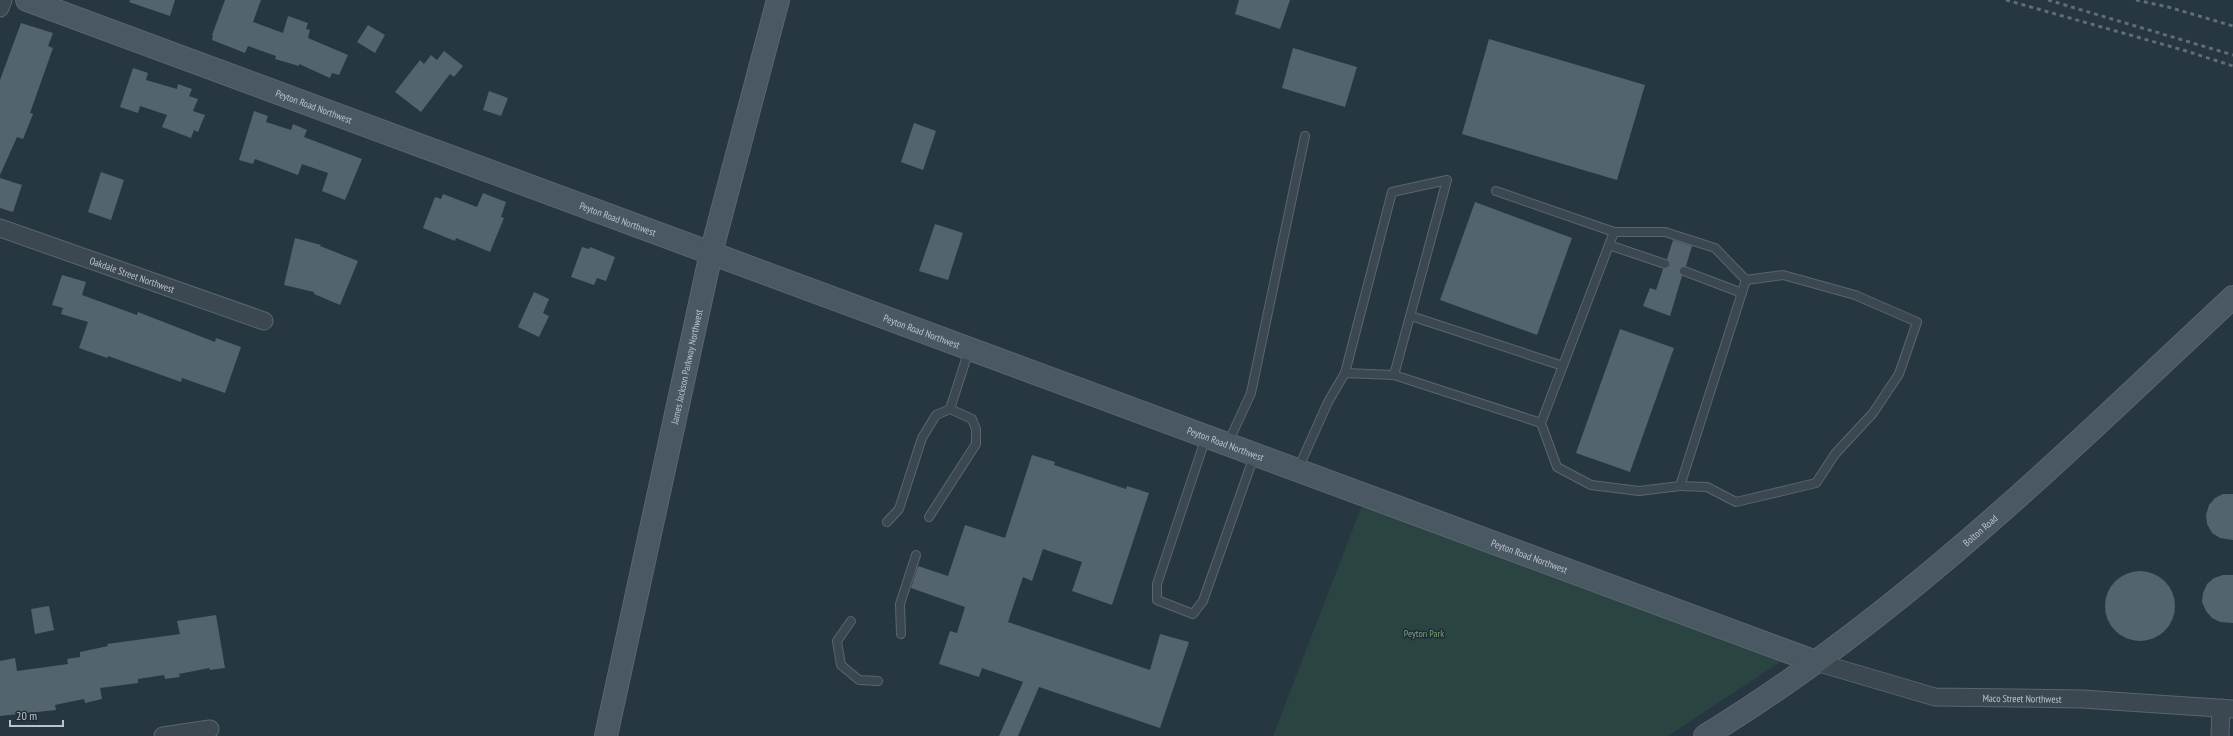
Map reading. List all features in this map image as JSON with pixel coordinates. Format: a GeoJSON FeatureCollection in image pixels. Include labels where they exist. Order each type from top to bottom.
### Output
{"type":"FeatureCollection","features":[{"type":"Feature","properties":{"kind":"street"},"geometry":{"type":"LineString","coordinates":[[0,8],[3,0]]}},
{"type":"Feature","properties":{"kind":"street","name":"Peyton Road Northwest"},"geometry":{"type":"LineString","coordinates":[[27,0],[1816,662]]}},
{"type":"Feature","properties":{"kind":"street","name":"James Jackson Parkway Northwest"},"geometry":{"type":"LineString","coordinates":[[606,736],[711,253],[778,0]]}},
{"type":"Feature","properties":{"kind":"street","name":"Oakdale Street Northwest"},"geometry":{"type":"LineString","coordinates":[[0,228],[264,321]]}},
{"type":"Feature","properties":{"kind":"street","name":"Bolton Road"},"geometry":{"type":"LineString","coordinates":[[1705,736],[1816,662],[1916,586],[2008,507],[2233,297]]}},
{"type":"Feature","properties":{"kind":"street","name":"Maco Street Northwest"},"geometry":{"type":"LineString","coordinates":[[1816,662],[1935,697],[2082,700],[2227,708]]}},
{"type":"Feature","properties":{"kind":"street"},"geometry":{"type":"LineString","coordinates":[[2220,736],[2227,708]]}},
{"type":"Feature","properties":{"kind":"street"},"geometry":{"type":"LineString","coordinates":[[163,736],[210,729]]}},
{"type":"Feature","properties":{"kind":"lane"},"geometry":{"type":"LineString","coordinates":[[1228,444],[1251,392],[1305,136]]}},
{"type":"Feature","properties":{"kind":"lane"},"geometry":{"type":"LineString","coordinates":[[1298,470],[1328,402],[1345,373],[1392,192],[1447,180],[1394,375]]}},
{"type":"Feature","properties":{"kind":"lane"},"geometry":{"type":"LineString","coordinates":[[1496,191],[1614,232],[1665,232],[1715,248],[1746,280]]}},
{"type":"Feature","properties":{"kind":"lane"},"geometry":{"type":"LineString","coordinates":[[1614,232],[1541,423],[1557,467],[1590,485],[1639,491],[1680,486],[1707,487],[1736,502],[1816,483],[1835,454],[1873,413],[1899,374],[1917,322],[1855,295],[1783,275],[1746,280]]}},
{"type":"Feature","properties":{"kind":"lane"},"geometry":{"type":"LineString","coordinates":[[1609,245],[1665,264]]}},
{"type":"Feature","properties":{"kind":"lane"},"geometry":{"type":"LineString","coordinates":[[1684,271],[1742,293]]}},
{"type":"Feature","properties":{"kind":"lane"},"geometry":{"type":"LineString","coordinates":[[1680,486],[1746,280]]}},
{"type":"Feature","properties":{"kind":"lane"},"geometry":{"type":"LineString","coordinates":[[1411,316],[1563,366]]}},
{"type":"Feature","properties":{"kind":"lane"},"geometry":{"type":"LineString","coordinates":[[950,409],[970,349]]}},
{"type":"Feature","properties":{"kind":"lane"},"geometry":{"type":"LineString","coordinates":[[1345,373],[1394,375],[1541,423]]}},
{"type":"Feature","properties":{"kind":"lane"},"geometry":{"type":"LineString","coordinates":[[887,522],[899,509],[922,438],[936,415],[950,409],[972,419],[976,429],[976,444],[929,517]]}},
{"type":"Feature","properties":{"kind":"lane"},"geometry":{"type":"LineString","coordinates":[[1207,437],[1158,584],[1157,600],[1193,614],[1203,601],[1255,455]]}},
{"type":"Feature","properties":{"kind":"lane"},"geometry":{"type":"LineString","coordinates":[[901,634],[900,604],[916,554]]}},
{"type":"Feature","properties":{"kind":"lane"},"geometry":{"type":"LineString","coordinates":[[851,621],[838,641],[841,666],[859,680],[878,682]]}},
{"type":"Feature","properties":{"kind":"green space","name":"Peyton Park"},"geometry":{"type":"Polygon","coordinates":[[[1364,500],[1785,659],[1668,736],[1273,736],[1364,500]]]}},
{"type":"Feature","properties":{"kind":"building"},"geometry":{"type":"Polygon","coordinates":[[[130,0],[175,0],[170,16],[129,2],[130,0]]]}},
{"type":"Feature","properties":{"kind":"building"},"geometry":{"type":"Polygon","coordinates":[[[225,0],[261,0],[253,22],[283,33],[288,16],[308,23],[306,29],[310,30],[308,38],[348,55],[339,75],[332,73],[330,78],[299,64],[299,66],[275,59],[276,56],[248,46],[245,53],[212,40],[212,35],[225,0]]]}},
{"type":"Feature","properties":{"kind":"building"},"geometry":{"type":"Polygon","coordinates":[[[1239,0],[1290,0],[1280,29],[1235,14],[1239,0]]]}},
{"type":"Feature","properties":{"kind":"building"},"geometry":{"type":"Polygon","coordinates":[[[21,23],[53,33],[48,46],[53,48],[30,113],[33,114],[23,139],[17,137],[0,175],[0,80],[21,23]]]}},
{"type":"Feature","properties":{"kind":"building"},"geometry":{"type":"Polygon","coordinates":[[[368,25],[385,35],[375,53],[357,42],[368,25]]]}},
{"type":"Feature","properties":{"kind":"building"},"geometry":{"type":"Polygon","coordinates":[[[1489,39],[1645,85],[1617,180],[1462,134],[1489,39]]]}},
{"type":"Feature","properties":{"kind":"building"},"geometry":{"type":"Polygon","coordinates":[[[1293,48],[1357,67],[1345,107],[1282,88],[1293,48]]]}},
{"type":"Feature","properties":{"kind":"building"},"geometry":{"type":"Polygon","coordinates":[[[444,51],[463,66],[454,77],[450,74],[421,112],[395,92],[420,60],[424,64],[431,55],[437,60],[444,51]]]}},
{"type":"Feature","properties":{"kind":"building"},"geometry":{"type":"Polygon","coordinates":[[[133,68],[148,73],[146,80],[177,89],[178,84],[192,89],[189,96],[198,99],[193,111],[205,115],[198,132],[194,130],[191,138],[162,127],[167,115],[140,106],[138,113],[120,107],[133,68]]]}},
{"type":"Feature","properties":{"kind":"building"},"geometry":{"type":"Polygon","coordinates":[[[489,91],[508,98],[501,116],[483,110],[489,91]]]}},
{"type":"Feature","properties":{"kind":"building"},"geometry":{"type":"Polygon","coordinates":[[[254,111],[268,116],[266,122],[291,130],[293,124],[307,130],[304,137],[362,159],[345,200],[322,191],[328,173],[302,164],[298,175],[255,159],[253,164],[239,160],[254,111]]]}},
{"type":"Feature","properties":{"kind":"building"},"geometry":{"type":"Polygon","coordinates":[[[914,123],[936,131],[923,170],[901,162],[914,123]]]}},
{"type":"Feature","properties":{"kind":"building"},"geometry":{"type":"Polygon","coordinates":[[[101,172],[124,180],[111,220],[88,212],[101,172]]]}},
{"type":"Feature","properties":{"kind":"building"},"geometry":{"type":"Polygon","coordinates":[[[0,178],[22,185],[13,212],[0,208],[0,178]]]}},
{"type":"Feature","properties":{"kind":"building"},"geometry":{"type":"Polygon","coordinates":[[[483,193],[506,202],[501,217],[504,218],[490,252],[456,238],[455,241],[423,228],[435,197],[441,199],[443,194],[477,207],[483,193]]]}},
{"type":"Feature","properties":{"kind":"building"},"geometry":{"type":"Polygon","coordinates":[[[1475,202],[1572,238],[1537,335],[1440,300],[1475,202]]]}},
{"type":"Feature","properties":{"kind":"building"},"geometry":{"type":"Polygon","coordinates":[[[935,224],[963,233],[948,280],[919,271],[935,224]]]}},
{"type":"Feature","properties":{"kind":"building"},"geometry":{"type":"Polygon","coordinates":[[[295,238],[321,245],[320,246],[358,261],[340,305],[314,294],[314,292],[284,285],[295,238]]]}},
{"type":"Feature","properties":{"kind":"building"},"geometry":{"type":"Polygon","coordinates":[[[1673,240],[1692,246],[1686,266],[1679,269],[1682,276],[1670,316],[1643,306],[1650,288],[1656,290],[1663,269],[1670,266],[1667,259],[1673,240]]]}},
{"type":"Feature","properties":{"kind":"building"},"geometry":{"type":"Polygon","coordinates":[[[582,247],[589,249],[590,247],[615,257],[606,281],[597,278],[594,285],[571,277],[582,247]]]}},
{"type":"Feature","properties":{"kind":"building"},"geometry":{"type":"Polygon","coordinates":[[[62,275],[86,282],[82,295],[137,315],[138,312],[215,342],[216,338],[241,347],[225,393],[182,378],[181,382],[108,356],[107,358],[79,348],[88,322],[61,314],[63,308],[52,305],[62,275]]]}},
{"type":"Feature","properties":{"kind":"building"},"geometry":{"type":"Polygon","coordinates":[[[534,292],[549,299],[543,313],[549,316],[539,337],[518,327],[534,292]]]}},
{"type":"Feature","properties":{"kind":"building"},"geometry":{"type":"Polygon","coordinates":[[[1620,329],[1674,348],[1630,472],[1576,453],[1620,329]]]}},
{"type":"Feature","properties":{"kind":"building"},"geometry":{"type":"Polygon","coordinates":[[[1032,455],[1055,462],[1054,465],[1126,489],[1127,486],[1149,493],[1112,605],[1072,591],[1082,562],[1043,549],[1032,581],[1023,577],[1008,622],[1150,670],[1160,634],[1189,642],[1160,728],[1039,687],[1018,736],[999,736],[1023,682],[982,668],[979,677],[939,664],[950,631],[957,633],[965,607],[911,588],[918,566],[948,576],[965,525],[1005,538],[1032,455]]]}},
{"type":"Feature","properties":{"kind":"building"},"geometry":{"type":"Polygon","coordinates":[[[2223,494],[2233,494],[2233,540],[2220,538],[2212,533],[2207,524],[2206,515],[2209,505],[2215,498],[2223,494]]]}},
{"type":"Feature","properties":{"kind":"building"},"geometry":{"type":"Polygon","coordinates":[[[2140,571],[2153,574],[2165,581],[2172,593],[2175,606],[2172,619],[2165,631],[2153,638],[2140,641],[2127,638],[2115,631],[2108,619],[2105,606],[2108,593],[2115,581],[2127,574],[2140,571]]]}},
{"type":"Feature","properties":{"kind":"building"},"geometry":{"type":"Polygon","coordinates":[[[2223,575],[2233,575],[2233,623],[2220,622],[2212,618],[2206,611],[2202,602],[2203,593],[2207,584],[2214,578],[2223,575]]]}},
{"type":"Feature","properties":{"kind":"building"},"geometry":{"type":"Polygon","coordinates":[[[49,606],[54,630],[35,634],[31,609],[49,606]]]}},
{"type":"Feature","properties":{"kind":"building"},"geometry":{"type":"Polygon","coordinates":[[[216,615],[225,668],[210,670],[209,668],[179,674],[180,677],[165,679],[164,675],[138,679],[138,683],[100,688],[102,699],[85,703],[84,699],[55,705],[56,710],[0,716],[0,661],[15,658],[17,671],[68,664],[67,659],[80,657],[80,652],[108,646],[107,644],[180,634],[177,621],[216,615]]]}},
{"type":"Feature","properties":{"kind":"railway"},"geometry":{"type":"LineString","coordinates":[[2006,0],[2183,50],[2233,66]]}},
{"type":"Feature","properties":{"kind":"railway"},"geometry":{"type":"LineString","coordinates":[[2048,0],[2233,55]]}},
{"type":"Feature","properties":{"kind":"railway"},"geometry":{"type":"LineString","coordinates":[[2136,0],[2168,7],[2233,26]]}}]}
